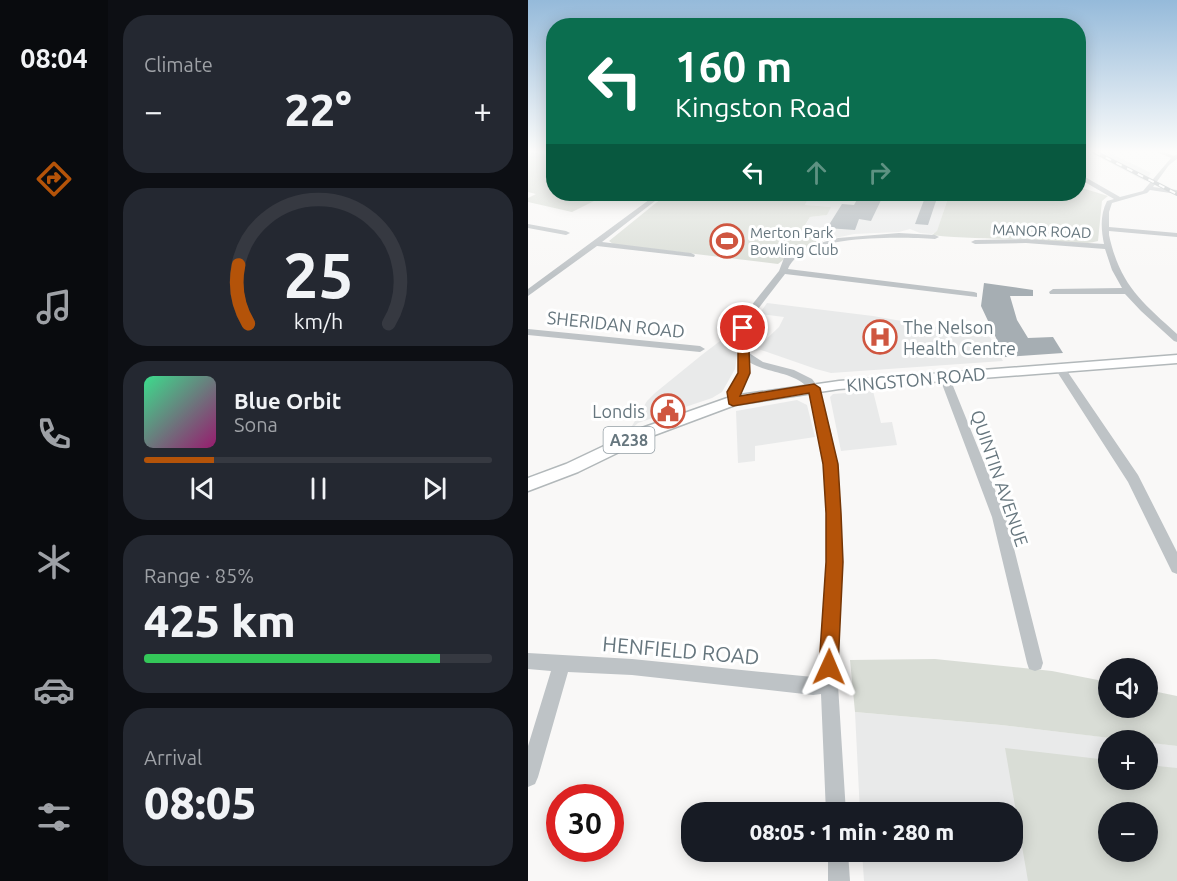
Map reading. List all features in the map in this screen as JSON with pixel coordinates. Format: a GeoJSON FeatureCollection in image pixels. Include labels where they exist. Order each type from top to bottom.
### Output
{"type":"FeatureCollection","features":[{"type":"Feature","properties":{"kind":"main road","name":"KINGSTON ROAD"},"geometry":{"type":"LineString","coordinates":[[528,485],[572,468],[647,432],[733,401],[814,388],[1177,359]]}},
{"type":"Feature","properties":{"kind":"street"},"geometry":{"type":"LineString","coordinates":[[1110,193],[1118,198]]}},
{"type":"Feature","properties":{"kind":"street"},"geometry":{"type":"LineString","coordinates":[[1143,193],[1118,198],[1108,203],[1106,229],[1108,247],[1128,291],[1177,339]]}},
{"type":"Feature","properties":{"kind":"street"},"geometry":{"type":"LineString","coordinates":[[528,293],[652,201]]}},
{"type":"Feature","properties":{"kind":"street"},"geometry":{"type":"LineString","coordinates":[[528,226],[566,232]]}},
{"type":"Feature","properties":{"kind":"street"},"geometry":{"type":"LineString","coordinates":[[1106,229],[1177,236]]}},
{"type":"Feature","properties":{"kind":"street"},"geometry":{"type":"LineString","coordinates":[[733,401],[734,392],[744,373],[743,328],[754,308],[791,257],[837,241],[891,235],[935,237]]}},
{"type":"Feature","properties":{"kind":"street","name":"MANOR ROAD"},"geometry":{"type":"LineString","coordinates":[[975,242],[1019,241],[1108,247]]}},
{"type":"Feature","properties":{"kind":"street"},"geometry":{"type":"LineString","coordinates":[[595,243],[691,255]]}},
{"type":"Feature","properties":{"kind":"street"},"geometry":{"type":"LineString","coordinates":[[783,271],[974,295]]}},
{"type":"Feature","properties":{"kind":"street"},"geometry":{"type":"LineString","coordinates":[[1053,292],[1128,291]]}},
{"type":"Feature","properties":{"kind":"street","name":"SHERIDAN ROAD"},"geometry":{"type":"LineString","coordinates":[[528,332],[700,350]]}},
{"type":"Feature","properties":{"kind":"street"},"geometry":{"type":"LineString","coordinates":[[744,355],[766,367],[800,376],[814,388],[830,464],[835,562],[828,653],[835,802]]}},
{"type":"Feature","properties":{"kind":"street"},"geometry":{"type":"LineString","coordinates":[[744,373],[766,367]]}},
{"type":"Feature","properties":{"kind":"street"},"geometry":{"type":"LineString","coordinates":[[1059,367],[1133,479],[1177,567]]}},
{"type":"Feature","properties":{"kind":"street","name":"QUINTIN AVENUE"},"geometry":{"type":"LineString","coordinates":[[944,376],[999,517],[1035,663]]}},
{"type":"Feature","properties":{"kind":"street","name":"HENFIELD ROAD"},"geometry":{"type":"LineString","coordinates":[[528,662],[632,667],[813,686],[830,684]]}},
{"type":"Feature","properties":{"kind":"street"},"geometry":{"type":"LineString","coordinates":[[528,777],[562,663]]}},
{"type":"Feature","properties":{"kind":"street"},"geometry":{"type":"LineString","coordinates":[[838,862],[839,881]]}},
{"type":"Feature","properties":{"kind":"shaded area"},"geometry":{"type":"Polygon","coordinates":[[[532,193],[546,193],[546,201],[594,201],[572,212],[528,202],[528,198],[536,194],[532,193]]]}},
{"type":"Feature","properties":{"kind":"shaded area"},"geometry":{"type":"Polygon","coordinates":[[[1086,193],[1108,196],[1102,201],[1098,241],[1090,243],[1073,244],[932,235],[937,231],[947,201],[1086,201],[1086,193]]]}},
{"type":"Feature","properties":{"kind":"shaded area"},"geometry":{"type":"Polygon","coordinates":[[[658,201],[807,201],[805,205],[831,207],[827,215],[810,217],[804,227],[826,240],[792,253],[778,264],[613,244],[609,241],[658,201]]]}},
{"type":"Feature","properties":{"kind":"shaded area"},"geometry":{"type":"Polygon","coordinates":[[[807,201],[947,201],[937,232],[932,234],[910,229],[899,232],[854,234],[826,240],[804,228],[810,217],[826,215],[830,208],[805,205],[807,201]]]}},
{"type":"Feature","properties":{"kind":"shaded area","name":"The Nelson Health Centre"},"geometry":{"type":"Polygon","coordinates":[[[767,303],[873,316],[959,331],[962,325],[984,326],[1003,361],[831,373],[761,350],[754,351],[779,327],[784,317],[759,314],[767,303]]]}},
{"type":"Feature","properties":{"kind":"shaded area"},"geometry":{"type":"Polygon","coordinates":[[[736,331],[738,350],[735,369],[722,392],[712,398],[638,423],[629,431],[647,401],[655,393],[736,331]]]}},
{"type":"Feature","properties":{"kind":"shaded area"},"geometry":{"type":"Polygon","coordinates":[[[873,391],[881,423],[892,422],[897,445],[841,451],[830,397],[833,394],[873,391]]]}},
{"type":"Feature","properties":{"kind":"shaded area"},"geometry":{"type":"Polygon","coordinates":[[[797,400],[807,405],[815,437],[755,446],[755,461],[738,463],[736,411],[797,400]]]}},
{"type":"Feature","properties":{"kind":"shaded area"},"geometry":{"type":"Polygon","coordinates":[[[935,659],[1052,671],[1098,680],[1098,718],[1158,718],[1158,692],[1177,696],[1177,746],[1158,744],[1158,730],[1098,730],[1098,737],[855,712],[850,660],[935,659]]]}},
{"type":"Feature","properties":{"kind":"shaded area"},"geometry":{"type":"Polygon","coordinates":[[[855,712],[1098,736],[1098,790],[1158,790],[1158,743],[1177,746],[1177,881],[864,881],[863,862],[1023,862],[1023,802],[859,802],[855,712]]]}},
{"type":"Feature","properties":{"kind":"shaded area"},"geometry":{"type":"Polygon","coordinates":[[[1005,748],[1098,759],[1098,790],[1158,790],[1158,766],[1177,768],[1177,881],[1028,881],[1023,852],[1023,802],[1014,802],[1005,748]]]}},
{"type":"Feature","properties":{"kind":"building"},"geometry":{"type":"Polygon","coordinates":[[[856,201],[881,201],[871,221],[859,219],[855,230],[827,228],[842,204],[854,205],[856,201]]]}},
{"type":"Feature","properties":{"kind":"building"},"geometry":{"type":"Polygon","coordinates":[[[924,201],[936,201],[928,225],[915,224],[924,201]]]}},
{"type":"Feature","properties":{"kind":"building"},"geometry":{"type":"Polygon","coordinates":[[[984,283],[1033,290],[1033,296],[1010,296],[1017,320],[1028,338],[1053,337],[1063,353],[1005,357],[981,306],[984,283]]]}},
{"type":"Feature","properties":{"kind":"place","name":"Merton Park Bowling Club"},"geometry":{"type":"Point","coordinates":[727,241]}},
{"type":"Feature","properties":{"kind":"place","name":"The Nelson Health Centre"},"geometry":{"type":"Point","coordinates":[880,337]}},
{"type":"Feature","properties":{"kind":"place","name":"Londis"},"geometry":{"type":"Point","coordinates":[668,411]}},
{"type":"Feature","properties":{"kind":"route"},"geometry":{"type":"LineString","coordinates":[[743,328],[744,373],[734,392],[733,401],[814,388],[826,436],[834,513],[835,562],[829,667]]}}]}
